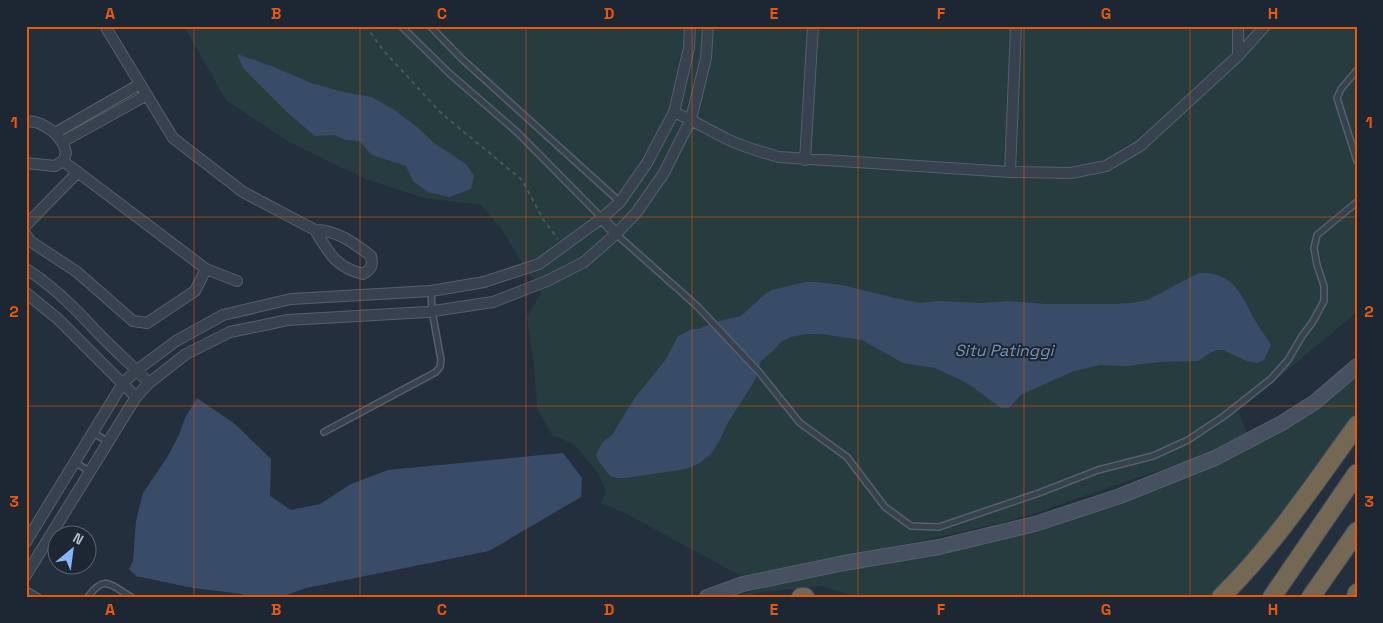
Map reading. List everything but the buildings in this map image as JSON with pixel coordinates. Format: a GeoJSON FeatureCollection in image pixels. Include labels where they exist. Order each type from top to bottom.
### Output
{"type":"FeatureCollection","features":[{"type":"Feature","properties":{"kind":"highway"},"geometry":{"type":"LineString","coordinates":[[1221,597],[1259,557],[1286,524],[1357,425]]}},
{"type":"Feature","properties":{"kind":"highway"},"geometry":{"type":"LineString","coordinates":[[1272,597],[1357,473]]}},
{"type":"Feature","properties":{"kind":"highway"},"geometry":{"type":"LineString","coordinates":[[1311,597],[1357,531]]}},
{"type":"Feature","properties":{"kind":"highway"},"geometry":{"type":"LineString","coordinates":[[801,597],[806,597]]}},
{"type":"Feature","properties":{"kind":"main road"},"geometry":{"type":"LineString","coordinates":[[707,597],[743,584],[844,563],[939,547],[1035,524],[1120,496],[1215,458],[1282,423],[1315,402],[1357,366]]}},
{"type":"Feature","properties":{"kind":"street"},"geometry":{"type":"LineString","coordinates":[[105,26],[173,138],[243,192],[315,230],[326,230],[348,239],[371,256],[373,264],[370,270],[364,274],[342,267],[329,252],[315,230]]}},
{"type":"Feature","properties":{"kind":"street"},"geometry":{"type":"LineString","coordinates":[[26,542],[123,383],[176,341],[223,315],[290,299],[430,291],[484,282],[539,264],[602,218],[620,202],[647,163],[674,112],[688,48],[690,26]]}},
{"type":"Feature","properties":{"kind":"street"},"geometry":{"type":"LineString","coordinates":[[26,575],[136,397],[149,382],[186,354],[230,332],[288,320],[432,311],[492,302],[548,281],[584,262],[636,214],[664,173],[691,120],[706,58],[708,26]]}},
{"type":"Feature","properties":{"kind":"street"},"geometry":{"type":"LineString","coordinates":[[805,160],[814,26]]}},
{"type":"Feature","properties":{"kind":"street"},"geometry":{"type":"LineString","coordinates":[[1010,172],[1016,26]]}},
{"type":"Feature","properties":{"kind":"street"},"geometry":{"type":"LineString","coordinates":[[1238,26],[1238,56]]}},
{"type":"Feature","properties":{"kind":"street"},"geometry":{"type":"LineString","coordinates":[[674,112],[749,149],[779,157],[1010,172],[1071,173],[1106,166],[1140,146],[1238,56],[1265,26]]}},
{"type":"Feature","properties":{"kind":"street"},"geometry":{"type":"LineString","coordinates":[[55,133],[140,84]]}},
{"type":"Feature","properties":{"kind":"street"},"geometry":{"type":"LineString","coordinates":[[62,142],[147,95]]}},
{"type":"Feature","properties":{"kind":"street"},"geometry":{"type":"LineString","coordinates":[[26,122],[31,121],[41,124],[55,133],[62,142],[66,153],[63,161],[55,166],[26,164]]}},
{"type":"Feature","properties":{"kind":"street"},"geometry":{"type":"LineString","coordinates":[[63,161],[206,270],[238,281]]}},
{"type":"Feature","properties":{"kind":"street"},"geometry":{"type":"LineString","coordinates":[[26,225],[78,172]]}},
{"type":"Feature","properties":{"kind":"street"},"geometry":{"type":"LineString","coordinates":[[620,202],[636,214]]}},
{"type":"Feature","properties":{"kind":"street"},"geometry":{"type":"LineString","coordinates":[[602,218],[616,234]]}},
{"type":"Feature","properties":{"kind":"street"},"geometry":{"type":"LineString","coordinates":[[26,235],[30,241],[78,272],[133,321],[147,323],[195,291],[206,270]]}},
{"type":"Feature","properties":{"kind":"street"},"geometry":{"type":"LineString","coordinates":[[26,270],[63,297],[149,382]]}},
{"type":"Feature","properties":{"kind":"street"},"geometry":{"type":"LineString","coordinates":[[26,293],[58,319],[136,397]]}},
{"type":"Feature","properties":{"kind":"street"},"geometry":{"type":"LineString","coordinates":[[84,344],[97,331]]}},
{"type":"Feature","properties":{"kind":"lane"},"geometry":{"type":"LineString","coordinates":[[401,26],[449,73],[518,133],[602,218]]}},
{"type":"Feature","properties":{"kind":"lane"},"geometry":{"type":"LineString","coordinates":[[430,26],[462,59],[620,202]]}},
{"type":"Feature","properties":{"kind":"lane"},"geometry":{"type":"LineString","coordinates":[[1357,70],[1336,98],[1357,161]]}},
{"type":"Feature","properties":{"kind":"lane"},"geometry":{"type":"LineString","coordinates":[[616,234],[697,306],[760,372],[800,423],[847,457],[885,507],[911,526],[939,527],[1039,493],[1098,470],[1153,456],[1188,440],[1224,416],[1270,380],[1288,360],[1312,323],[1324,301],[1324,286],[1317,266],[1314,248],[1317,235],[1357,202]]}},
{"type":"Feature","properties":{"kind":"lane"},"geometry":{"type":"LineString","coordinates":[[324,432],[436,372],[440,367],[441,360],[430,291]]}},
{"type":"Feature","properties":{"kind":"lane"},"geometry":{"type":"LineString","coordinates":[[92,433],[109,442]]}},
{"type":"Feature","properties":{"kind":"lane"},"geometry":{"type":"LineString","coordinates":[[75,462],[90,472]]}},
{"type":"Feature","properties":{"kind":"lane"},"geometry":{"type":"LineString","coordinates":[[88,597],[103,583],[109,584],[131,597]]}},
{"type":"Feature","properties":{"kind":"lane"},"geometry":{"type":"LineString","coordinates":[[26,590],[38,597]]}},
{"type":"Feature","properties":{"kind":"path"},"geometry":{"type":"LineString","coordinates":[[366,26],[383,50],[441,113],[522,180],[543,219],[564,246]]}},
{"type":"Feature","properties":{"kind":"green space"},"geometry":{"type":"Polygon","coordinates":[[[184,26],[1357,26],[1357,312],[1238,411],[1247,433],[1196,458],[1009,521],[852,556],[741,576],[623,512],[601,503],[606,491],[597,472],[574,444],[552,435],[537,408],[534,364],[527,317],[541,293],[500,227],[481,205],[424,198],[368,180],[289,142],[226,100],[184,26]]]}},
{"type":"Feature","properties":{"kind":"green space"},"geometry":{"type":"Polygon","coordinates":[[[1357,372],[1357,417],[1306,489],[1216,597],[857,597],[821,586],[756,593],[746,597],[732,597],[805,576],[975,546],[1046,527],[1155,487],[1246,450],[1320,405],[1357,372]]]}},
{"type":"Feature","properties":{"kind":"water"},"geometry":{"type":"Polygon","coordinates":[[[237,54],[311,83],[343,92],[372,97],[396,111],[434,143],[466,164],[474,176],[471,189],[449,197],[428,192],[413,181],[406,166],[372,155],[359,141],[345,140],[335,135],[315,136],[290,115],[243,68],[237,54]]]}},
{"type":"Feature","properties":{"kind":"water","name":"Situ Patinggi"},"geometry":{"type":"Polygon","coordinates":[[[1199,273],[1221,276],[1229,281],[1241,294],[1271,345],[1264,360],[1257,363],[1247,361],[1223,350],[1217,350],[1198,361],[1160,362],[1127,366],[1100,365],[1074,371],[1021,395],[1008,408],[1001,408],[961,380],[935,368],[903,363],[862,340],[821,334],[806,334],[791,337],[781,342],[761,361],[755,380],[727,424],[719,442],[711,454],[701,462],[680,470],[617,478],[610,476],[596,455],[603,442],[612,435],[634,399],[666,359],[678,336],[692,329],[698,329],[719,321],[741,316],[772,290],[805,282],[815,282],[842,285],[920,303],[939,301],[983,303],[1008,301],[1046,304],[1113,304],[1147,300],[1199,273]]]}},
{"type":"Feature","properties":{"kind":"water"},"geometry":{"type":"Polygon","coordinates":[[[197,398],[235,424],[271,459],[270,496],[291,510],[320,504],[351,484],[388,470],[563,453],[582,478],[581,497],[489,551],[306,588],[281,597],[247,597],[242,594],[193,588],[136,576],[129,569],[133,561],[136,521],[143,493],[168,456],[185,418],[197,398]]]}}]}
